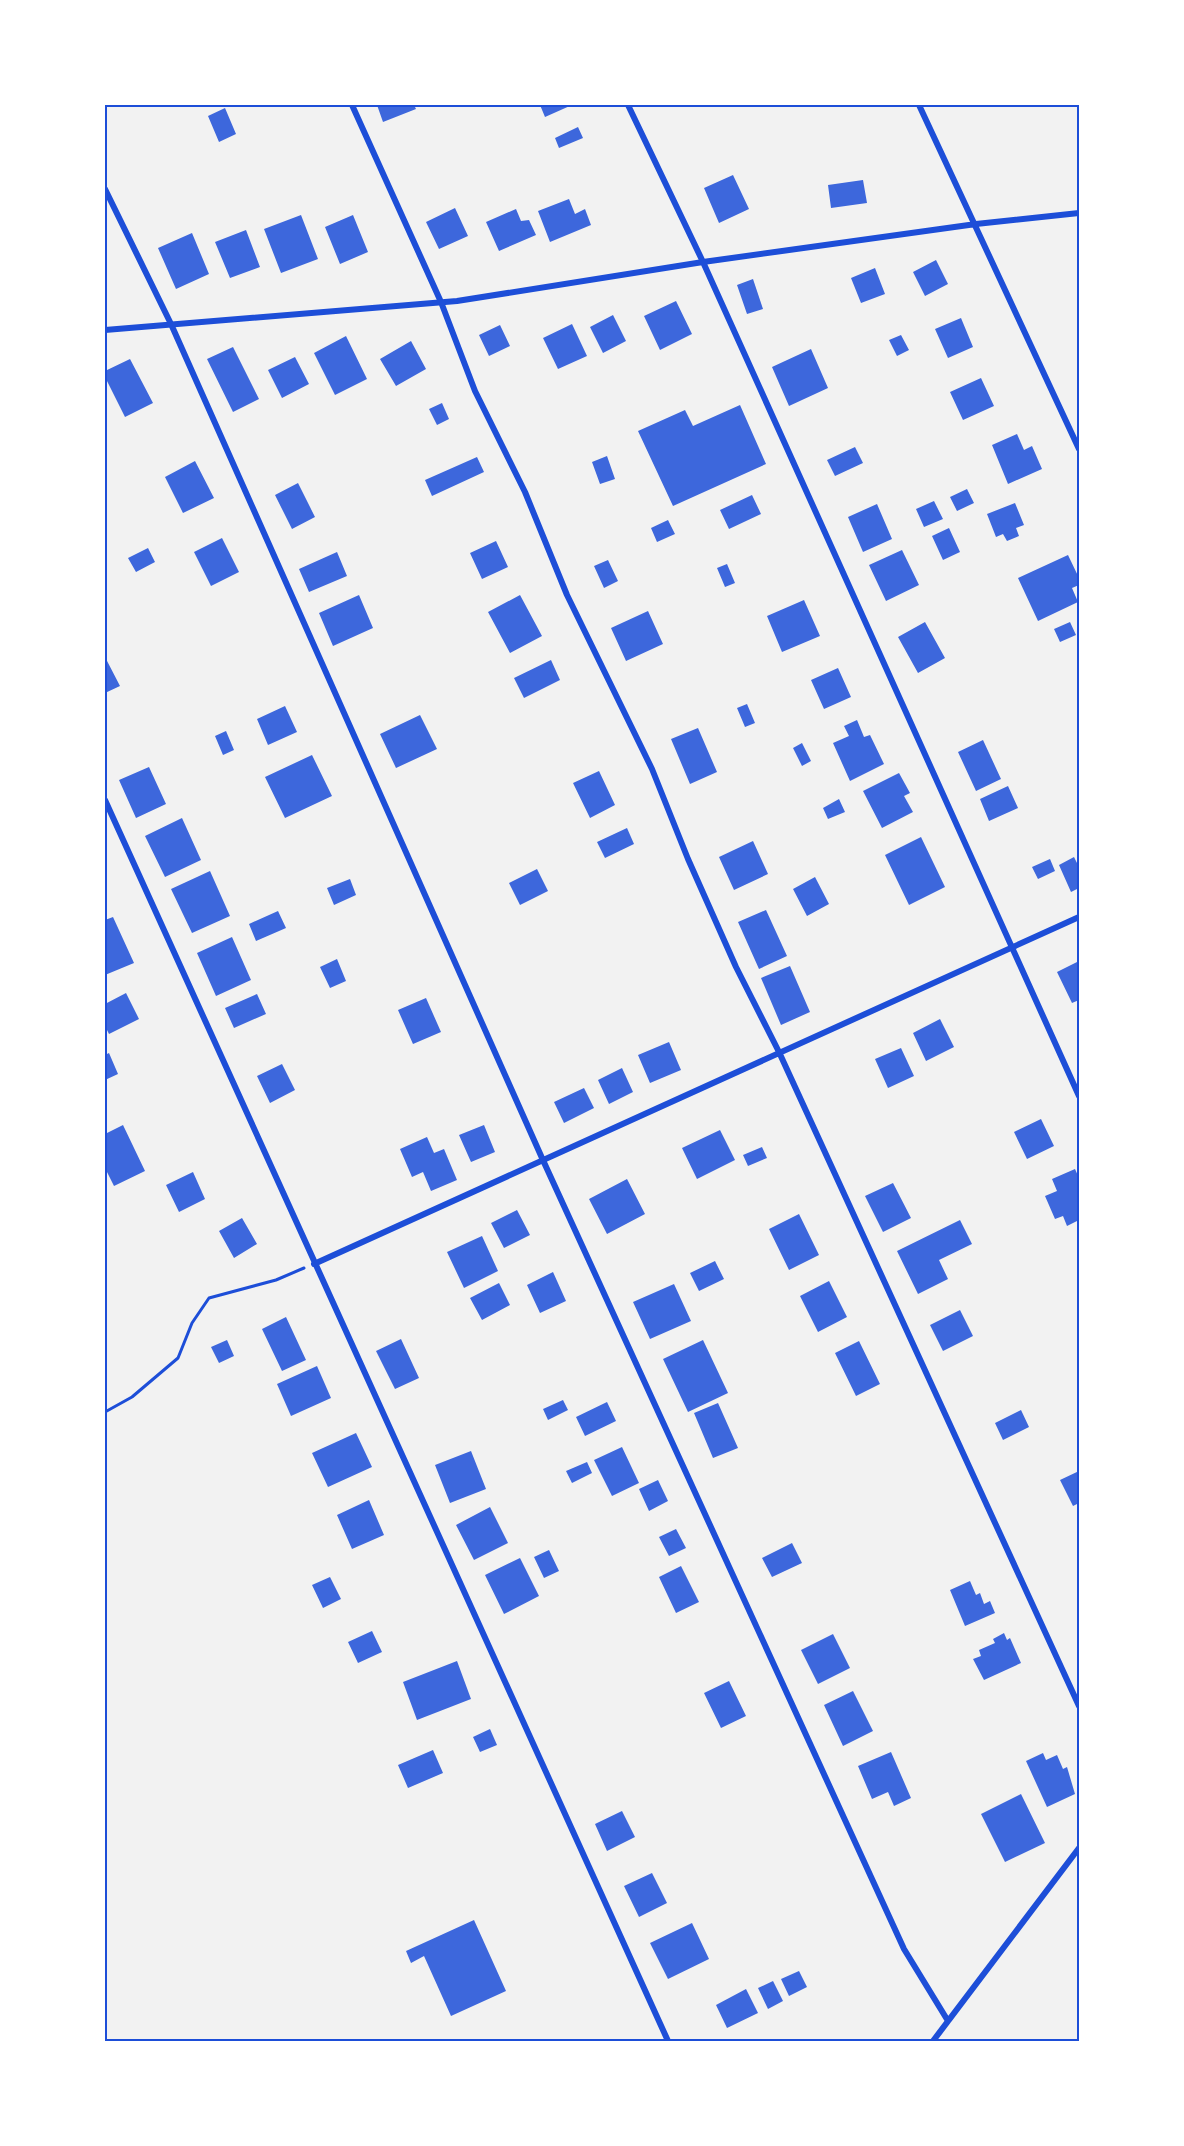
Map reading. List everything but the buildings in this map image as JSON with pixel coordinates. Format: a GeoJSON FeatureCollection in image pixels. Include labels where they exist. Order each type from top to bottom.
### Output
{"type":"FeatureCollection","features":[{"type":"Feature","properties":{"kind":"street"},"geometry":{"type":"LineString","coordinates":[[352,105],[441,302],[475,391],[525,492],[567,596],[652,769],[688,859],[736,967],[779,1052],[1079,1706]]}},
{"type":"Feature","properties":{"kind":"street"},"geometry":{"type":"LineString","coordinates":[[628,105],[703,262],[1079,1096]]}},
{"type":"Feature","properties":{"kind":"street"},"geometry":{"type":"LineString","coordinates":[[919,105],[1079,449]]}},
{"type":"Feature","properties":{"kind":"street"},"geometry":{"type":"LineString","coordinates":[[105,189],[171,324],[542,1158],[904,1949],[948,2021]]}},
{"type":"Feature","properties":{"kind":"street"},"geometry":{"type":"LineString","coordinates":[[105,330],[441,302],[703,262],[976,224],[1079,213]]}},
{"type":"Feature","properties":{"kind":"street"},"geometry":{"type":"LineString","coordinates":[[105,800],[668,2041]]}},
{"type":"Feature","properties":{"kind":"street"},"geometry":{"type":"LineString","coordinates":[[314,1264],[542,1158],[1079,917]]}},
{"type":"Feature","properties":{"kind":"street"},"geometry":{"type":"LineString","coordinates":[[933,2041],[1079,1848]]}},
{"type":"Feature","properties":{"kind":"path"},"geometry":{"type":"LineString","coordinates":[[105,1412],[132,1397],[178,1358],[192,1323],[209,1298],[276,1280],[314,1264]]}}]}
